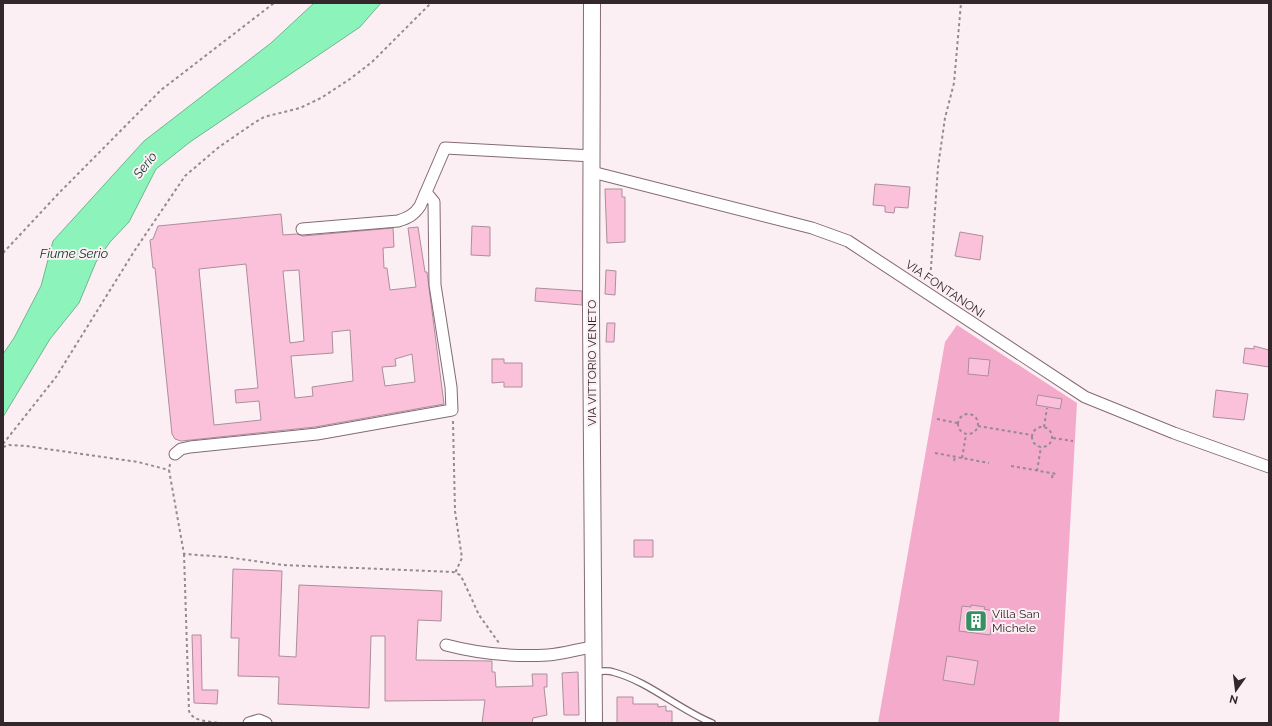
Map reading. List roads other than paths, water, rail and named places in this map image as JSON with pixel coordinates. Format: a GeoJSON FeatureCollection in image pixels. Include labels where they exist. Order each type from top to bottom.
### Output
{"type":"FeatureCollection","features":[{"type":"Feature","properties":{"kind":"main road","name":"VIA VITTORIO VENETO"},"geometry":{"type":"LineString","coordinates":[[592,3],[594,723]]}},
{"type":"Feature","properties":{"kind":"street","name":"VIA FONTANONI"},"geometry":{"type":"LineString","coordinates":[[425,194],[445,148],[592,164],[834,235],[862,249],[1085,398],[1180,435],[1269,467]]}},
{"type":"Feature","properties":{"kind":"street"},"geometry":{"type":"LineString","coordinates":[[175,454],[181,449],[190,447],[318,434],[452,410],[451,387],[435,285],[434,202],[425,194],[416,213],[398,221],[302,229]]}},
{"type":"Feature","properties":{"kind":"street"},"geometry":{"type":"LineString","coordinates":[[446,645],[468,651],[516,656],[549,655],[593,648]]}},
{"type":"Feature","properties":{"kind":"street"},"geometry":{"type":"LineString","coordinates":[[249,723],[259,720],[266,723]]}},
{"type":"Feature","properties":{"kind":"lane"},"geometry":{"type":"LineString","coordinates":[[593,672],[612,671],[633,680],[694,715],[712,723]]}},
{"type":"Feature","properties":{"kind":"water","name":"Fiume Serio"},"geometry":{"type":"Polygon","coordinates":[[[314,3],[381,3],[360,27],[190,142],[156,169],[129,222],[110,242],[96,262],[79,303],[50,339],[3,417],[3,354],[14,338],[41,286],[53,241],[144,141],[271,43],[314,3]]]}},
{"type":"Feature","properties":{"kind":"place","name":"Villa San Michele"},"geometry":{"type":"Point","coordinates":[976,621]}},
{"type":"Feature","properties":{"kind":"water label","name":"Serio"},"geometry":{"type":"Point","coordinates":[145,165]}}]}
